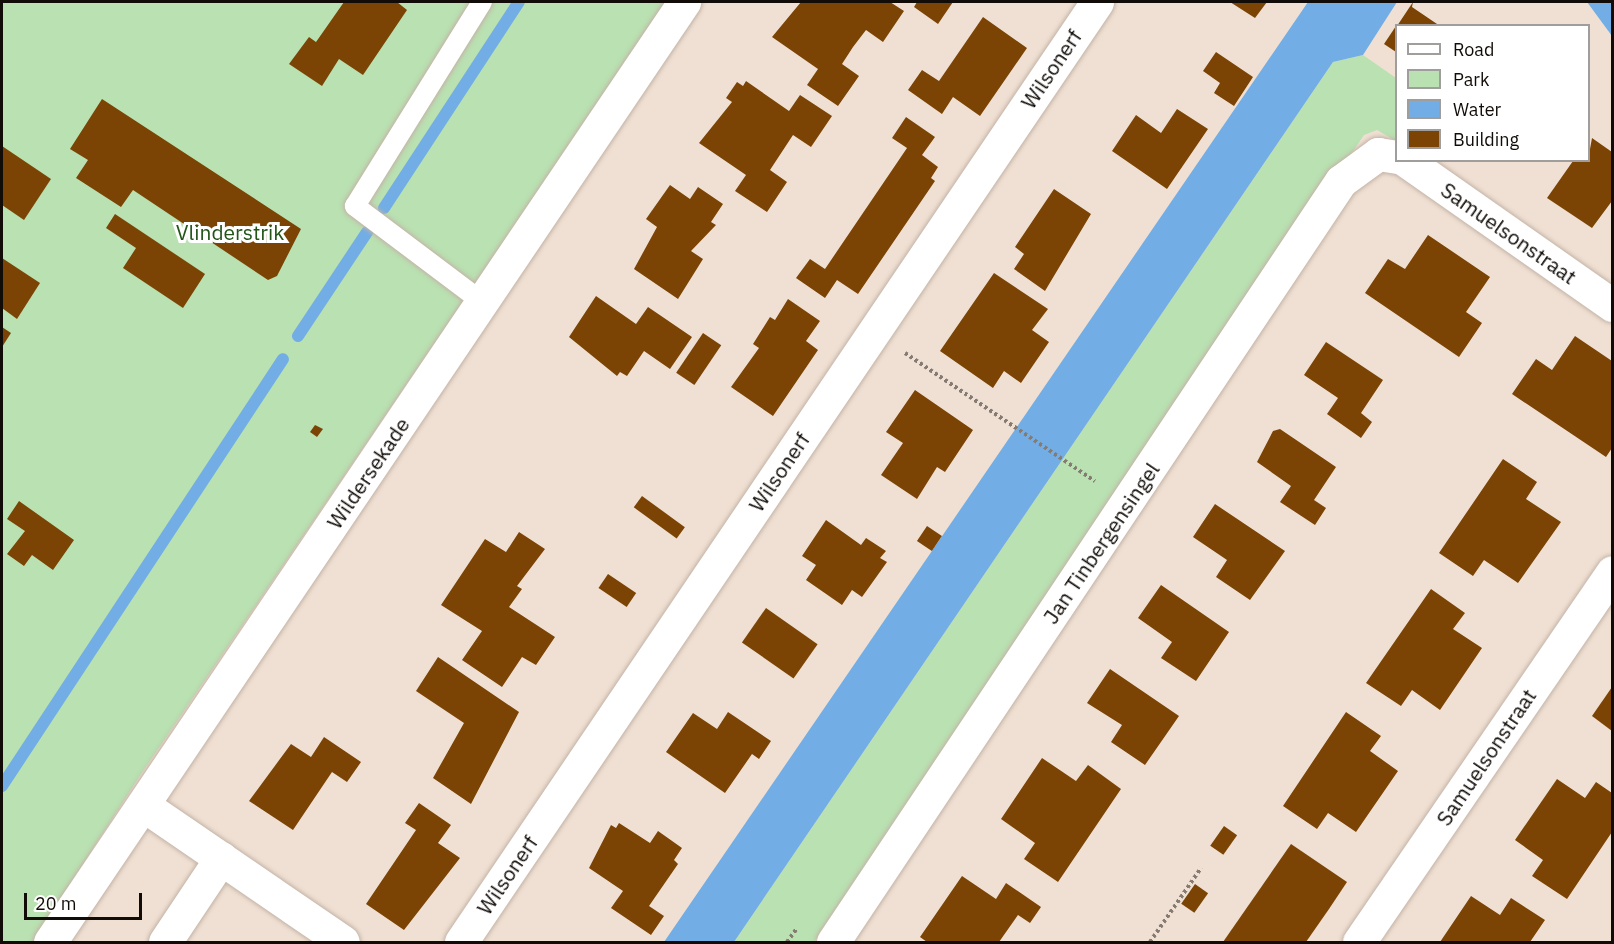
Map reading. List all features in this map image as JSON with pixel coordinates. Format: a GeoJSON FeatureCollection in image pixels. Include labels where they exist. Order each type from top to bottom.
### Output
{"type":"FeatureCollection","features":[{"type":"Feature","properties":{"kind":"street","name":"Wildersekade"},"geometry":{"type":"LineString","coordinates":[[50,942],[684,2]]}},
{"type":"Feature","properties":{"kind":"street","name":"Wilsonerf"},"geometry":{"type":"LineString","coordinates":[[461,942],[1097,2]]}},
{"type":"Feature","properties":{"kind":"street","name":"Jan Tinbergensingel"},"geometry":{"type":"LineString","coordinates":[[833,942],[1341,181],[1393,157]]}},
{"type":"Feature","properties":{"kind":"street","name":"Samuelsonstraat"},"geometry":{"type":"LineString","coordinates":[[1400,162],[1612,305]]}},
{"type":"Feature","properties":{"kind":"street","name":"Samuelsonstraat"},"geometry":{"type":"LineString","coordinates":[[1359,942],[1612,572]]}},
{"type":"Feature","properties":{"kind":"street"},"geometry":{"type":"LineString","coordinates":[[143,805],[343,942]]}},
{"type":"Feature","properties":{"kind":"street"},"geometry":{"type":"LineString","coordinates":[[165,942],[221,858]]}},
{"type":"Feature","properties":{"kind":"lane"},"geometry":{"type":"LineString","coordinates":[[481,301],[355,206],[482,2]]}},
{"type":"Feature","properties":{"kind":"path"},"geometry":{"type":"LineString","coordinates":[[874,332],[1093,480]]}},
{"type":"Feature","properties":{"kind":"path"},"geometry":{"type":"LineString","coordinates":[[1150,942],[1201,868]]}},
{"type":"Feature","properties":{"kind":"green space","name":"Vlinderstrik"},"geometry":{"type":"Polygon","coordinates":[[[2,2],[667,2],[141,774],[33,942],[2,942],[2,2]]]}},
{"type":"Feature","properties":{"kind":"green space"},"geometry":{"type":"Polygon","coordinates":[[[1363,55],[1395,77],[1395,140],[1377,130],[1364,135],[814,942],[734,942],[1333,62],[1363,55]]]}},
{"type":"Feature","properties":{"kind":"water"},"geometry":{"type":"Polygon","coordinates":[[[1308,2],[1397,2],[1363,55],[1333,62],[734,942],[664,942],[1308,2]]]}},
{"type":"Feature","properties":{"kind":"water"},"geometry":{"type":"Polygon","coordinates":[[[1587,2],[1612,2],[1612,36],[1587,2]]]}},
{"type":"Feature","properties":{"kind":"building"},"geometry":{"type":"Polygon","coordinates":[[[344,2],[397,2],[407,10],[363,75],[339,59],[322,86],[289,64],[309,37],[316,42],[344,2]]]}},
{"type":"Feature","properties":{"kind":"building"},"geometry":{"type":"Polygon","coordinates":[[[801,2],[890,2],[904,11],[883,42],[866,30],[853,47],[842,64],[859,76],[838,106],[807,85],[818,69],[772,37],[801,2]]]}},
{"type":"Feature","properties":{"kind":"building"},"geometry":{"type":"Polygon","coordinates":[[[917,2],[953,2],[938,24],[914,7],[917,2]]]}},
{"type":"Feature","properties":{"kind":"building"},"geometry":{"type":"Polygon","coordinates":[[[1230,2],[1267,2],[1255,18],[1230,2]]]}},
{"type":"Feature","properties":{"kind":"building"},"geometry":{"type":"Polygon","coordinates":[[[1413,2],[1412,7],[1437,24],[1398,24],[1413,2]]]}},
{"type":"Feature","properties":{"kind":"building"},"geometry":{"type":"Polygon","coordinates":[[[983,17],[1027,48],[980,116],[953,97],[942,114],[908,90],[922,70],[939,81],[983,17]]]}},
{"type":"Feature","properties":{"kind":"building"},"geometry":{"type":"Polygon","coordinates":[[[1395,28],[1395,51],[1384,44],[1395,28]]]}},
{"type":"Feature","properties":{"kind":"building"},"geometry":{"type":"Polygon","coordinates":[[[1216,52],[1253,77],[1234,106],[1214,93],[1220,83],[1203,71],[1216,52]]]}},
{"type":"Feature","properties":{"kind":"building"},"geometry":{"type":"Polygon","coordinates":[[[746,81],[789,111],[800,95],[832,116],[811,147],[793,135],[770,170],[787,182],[767,212],[735,191],[746,175],[699,143],[732,102],[726,98],[737,82],[743,86],[746,81]]]}},
{"type":"Feature","properties":{"kind":"building"},"geometry":{"type":"Polygon","coordinates":[[[102,99],[301,229],[277,276],[268,280],[133,190],[121,207],[76,178],[88,160],[70,149],[102,99]]]}},
{"type":"Feature","properties":{"kind":"building"},"geometry":{"type":"Polygon","coordinates":[[[1177,109],[1208,129],[1167,189],[1112,151],[1136,115],[1161,133],[1177,109]]]}},
{"type":"Feature","properties":{"kind":"building"},"geometry":{"type":"Polygon","coordinates":[[[906,117],[935,137],[922,155],[938,167],[931,178],[935,181],[858,294],[837,280],[825,298],[796,278],[810,259],[825,269],[907,148],[892,138],[906,117]]]}},
{"type":"Feature","properties":{"kind":"building"},"geometry":{"type":"Polygon","coordinates":[[[1592,138],[1612,152],[1612,201],[1592,228],[1547,198],[1572,162],[1590,162],[1592,138]]]}},
{"type":"Feature","properties":{"kind":"building"},"geometry":{"type":"Polygon","coordinates":[[[2,146],[51,179],[24,220],[2,205],[2,146]]]}},
{"type":"Feature","properties":{"kind":"building"},"geometry":{"type":"Polygon","coordinates":[[[670,185],[690,199],[698,187],[723,204],[711,222],[716,225],[691,251],[703,259],[678,299],[634,269],[657,227],[646,219],[670,185]]]}},
{"type":"Feature","properties":{"kind":"building"},"geometry":{"type":"Polygon","coordinates":[[[1054,189],[1091,214],[1045,291],[1014,269],[1024,254],[1015,247],[1054,189]]]}},
{"type":"Feature","properties":{"kind":"building"},"geometry":{"type":"Polygon","coordinates":[[[115,214],[205,274],[183,308],[123,268],[136,248],[106,228],[115,214]]]}},
{"type":"Feature","properties":{"kind":"building"},"geometry":{"type":"Polygon","coordinates":[[[1428,235],[1490,277],[1466,312],[1482,323],[1459,357],[1365,293],[1388,259],[1405,269],[1428,235]]]}},
{"type":"Feature","properties":{"kind":"building"},"geometry":{"type":"Polygon","coordinates":[[[2,258],[40,283],[17,319],[2,308],[2,258]]]}},
{"type":"Feature","properties":{"kind":"building"},"geometry":{"type":"Polygon","coordinates":[[[994,273],[1048,309],[1032,330],[1049,342],[1021,383],[1004,371],[993,388],[940,351],[994,273]]]}},
{"type":"Feature","properties":{"kind":"building"},"geometry":{"type":"Polygon","coordinates":[[[596,296],[636,324],[648,307],[692,337],[670,369],[644,351],[627,376],[620,372],[617,376],[569,337],[596,296]]]}},
{"type":"Feature","properties":{"kind":"building"},"geometry":{"type":"Polygon","coordinates":[[[788,299],[820,321],[806,341],[818,350],[773,416],[731,387],[759,348],[753,344],[770,317],[775,320],[788,299]]]}},
{"type":"Feature","properties":{"kind":"building"},"geometry":{"type":"Polygon","coordinates":[[[2,327],[11,333],[2,347],[2,327]]]}},
{"type":"Feature","properties":{"kind":"building"},"geometry":{"type":"Polygon","coordinates":[[[703,333],[721,345],[694,385],[676,373],[703,333]]]}},
{"type":"Feature","properties":{"kind":"building"},"geometry":{"type":"Polygon","coordinates":[[[1575,336],[1612,361],[1612,448],[1606,457],[1512,394],[1536,359],[1552,370],[1575,336]]]}},
{"type":"Feature","properties":{"kind":"building"},"geometry":{"type":"Polygon","coordinates":[[[1326,342],[1383,380],[1361,413],[1372,422],[1361,438],[1327,414],[1338,398],[1304,375],[1326,342]]]}},
{"type":"Feature","properties":{"kind":"building"},"geometry":{"type":"Polygon","coordinates":[[[915,390],[973,430],[945,472],[937,467],[917,499],[881,475],[903,443],[886,432],[915,390]]]}},
{"type":"Feature","properties":{"kind":"building"},"geometry":{"type":"Polygon","coordinates":[[[315,425],[323,429],[317,437],[310,432],[315,425]]]}},
{"type":"Feature","properties":{"kind":"building"},"geometry":{"type":"Polygon","coordinates":[[[1280,429],[1336,467],[1314,500],[1326,508],[1315,525],[1280,502],[1291,486],[1257,462],[1273,431],[1280,429]]]}},
{"type":"Feature","properties":{"kind":"building"},"geometry":{"type":"Polygon","coordinates":[[[1503,459],[1537,482],[1526,499],[1561,522],[1518,583],[1484,560],[1473,576],[1439,553],[1503,459]]]}},
{"type":"Feature","properties":{"kind":"building"},"geometry":{"type":"Polygon","coordinates":[[[642,496],[685,527],[677,538],[634,507],[642,496]]]}},
{"type":"Feature","properties":{"kind":"building"},"geometry":{"type":"Polygon","coordinates":[[[19,501],[74,540],[53,570],[32,555],[24,566],[7,554],[25,531],[7,519],[19,501]]]}},
{"type":"Feature","properties":{"kind":"building"},"geometry":{"type":"Polygon","coordinates":[[[1215,504],[1285,551],[1250,600],[1216,577],[1227,560],[1193,537],[1215,504]]]}},
{"type":"Feature","properties":{"kind":"building"},"geometry":{"type":"Polygon","coordinates":[[[826,520],[861,545],[866,538],[886,551],[880,558],[887,562],[862,597],[852,590],[842,605],[806,580],[816,565],[802,556],[826,520]]]}},
{"type":"Feature","properties":{"kind":"building"},"geometry":{"type":"Polygon","coordinates":[[[927,526],[942,536],[932,551],[917,541],[927,526]]]}},
{"type":"Feature","properties":{"kind":"building"},"geometry":{"type":"Polygon","coordinates":[[[519,532],[545,549],[517,586],[522,589],[509,607],[555,637],[536,665],[522,657],[502,687],[462,660],[482,631],[441,605],[485,539],[506,552],[519,532]]]}},
{"type":"Feature","properties":{"kind":"building"},"geometry":{"type":"Polygon","coordinates":[[[608,574],[636,593],[627,607],[598,588],[608,574]]]}},
{"type":"Feature","properties":{"kind":"building"},"geometry":{"type":"Polygon","coordinates":[[[1161,585],[1229,632],[1196,681],[1161,658],[1172,642],[1138,618],[1161,585]]]}},
{"type":"Feature","properties":{"kind":"building"},"geometry":{"type":"Polygon","coordinates":[[[1431,589],[1465,613],[1453,629],[1482,648],[1440,710],[1412,690],[1401,706],[1366,683],[1431,589]]]}},
{"type":"Feature","properties":{"kind":"building"},"geometry":{"type":"Polygon","coordinates":[[[766,608],[818,644],[794,679],[742,642],[766,608]]]}},
{"type":"Feature","properties":{"kind":"building"},"geometry":{"type":"Polygon","coordinates":[[[438,657],[519,712],[471,804],[433,778],[464,723],[416,691],[438,657]]]}},
{"type":"Feature","properties":{"kind":"building"},"geometry":{"type":"Polygon","coordinates":[[[1110,669],[1179,716],[1145,765],[1111,742],[1122,725],[1087,703],[1110,669]]]}},
{"type":"Feature","properties":{"kind":"building"},"geometry":{"type":"Polygon","coordinates":[[[1612,687],[1612,731],[1592,716],[1612,687]]]}},
{"type":"Feature","properties":{"kind":"building"},"geometry":{"type":"Polygon","coordinates":[[[728,712],[771,741],[759,759],[752,754],[725,793],[666,752],[693,713],[717,729],[728,712]]]}},
{"type":"Feature","properties":{"kind":"building"},"geometry":{"type":"Polygon","coordinates":[[[1346,712],[1381,736],[1370,751],[1398,771],[1356,832],[1328,813],[1317,829],[1283,806],[1346,712]]]}},
{"type":"Feature","properties":{"kind":"building"},"geometry":{"type":"Polygon","coordinates":[[[324,737],[361,762],[347,782],[332,772],[293,830],[249,801],[291,744],[311,757],[324,737]]]}},
{"type":"Feature","properties":{"kind":"building"},"geometry":{"type":"Polygon","coordinates":[[[1042,758],[1076,781],[1088,765],[1121,789],[1058,882],[1024,859],[1035,843],[1001,819],[1042,758]]]}},
{"type":"Feature","properties":{"kind":"building"},"geometry":{"type":"Polygon","coordinates":[[[1557,779],[1585,798],[1596,782],[1612,793],[1612,832],[1567,899],[1532,876],[1543,860],[1515,840],[1557,779]]]}},
{"type":"Feature","properties":{"kind":"building"},"geometry":{"type":"Polygon","coordinates":[[[419,803],[451,825],[438,843],[460,858],[404,930],[366,904],[416,830],[405,823],[419,803]]]}},
{"type":"Feature","properties":{"kind":"building"},"geometry":{"type":"Polygon","coordinates":[[[619,823],[650,843],[658,831],[682,848],[674,860],[678,864],[649,906],[664,916],[651,935],[611,908],[623,891],[589,868],[611,825],[616,828],[619,823]]]}},
{"type":"Feature","properties":{"kind":"building"},"geometry":{"type":"Polygon","coordinates":[[[1224,826],[1237,835],[1223,855],[1210,846],[1224,826]]]}},
{"type":"Feature","properties":{"kind":"building"},"geometry":{"type":"Polygon","coordinates":[[[1291,844],[1347,882],[1329,909],[1306,942],[1223,942],[1291,844]]]}},
{"type":"Feature","properties":{"kind":"building"},"geometry":{"type":"Polygon","coordinates":[[[962,876],[996,899],[1006,883],[1041,907],[1030,923],[1018,915],[999,942],[927,942],[920,937],[962,876]]]}},
{"type":"Feature","properties":{"kind":"building"},"geometry":{"type":"Polygon","coordinates":[[[1195,884],[1208,893],[1194,913],[1181,904],[1195,884]]]}},
{"type":"Feature","properties":{"kind":"building"},"geometry":{"type":"Polygon","coordinates":[[[1471,896],[1500,915],[1511,898],[1545,920],[1530,942],[1440,942],[1471,896]]]}},
{"type":"Feature","properties":{"kind":"waterway"},"geometry":{"type":"LineString","coordinates":[[384,208],[519,2]]}},
{"type":"Feature","properties":{"kind":"waterway"},"geometry":{"type":"LineString","coordinates":[[298,336],[367,232]]}},
{"type":"Feature","properties":{"kind":"waterway"},"geometry":{"type":"LineString","coordinates":[[2,786],[283,359]]}}]}
